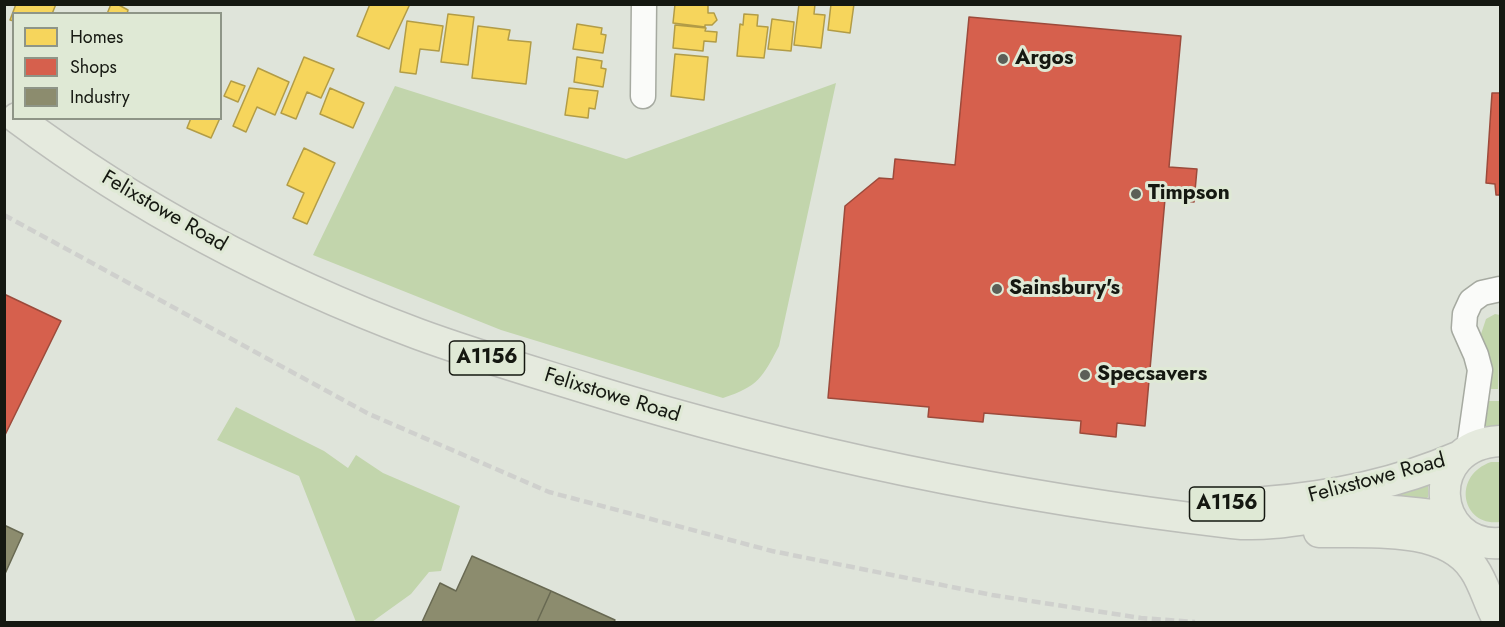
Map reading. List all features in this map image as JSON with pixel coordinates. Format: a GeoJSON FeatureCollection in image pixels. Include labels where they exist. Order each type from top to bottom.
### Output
{"type":"FeatureCollection","features":[{"type":"Feature","properties":{"kind":"main road","name":"Felixstowe Road"},"geometry":{"type":"LineString","coordinates":[[20,120],[106,180],[198,232],[300,285],[421,335],[487,358],[689,419],[892,468],[1079,502],[1238,524],[1310,519],[1362,511],[1413,512],[1451,518]]}},
{"type":"Feature","properties":{"kind":"main road","name":"Felixstowe Road"},"geometry":{"type":"LineString","coordinates":[[1079,502],[1240,504],[1304,499],[1372,484],[1464,453],[1485,442],[1500,441]]}},
{"type":"Feature","properties":{"kind":"main road"},"geometry":{"type":"LineString","coordinates":[[1464,453],[1449,471],[1445,486],[1445,502],[1451,518],[1462,531],[1489,542],[1496,618]]}},
{"type":"Feature","properties":{"kind":"main road"},"geometry":{"type":"LineString","coordinates":[[1238,524],[1310,532],[1397,533],[1430,539],[1456,550],[1469,562],[1496,618]]}},
{"type":"Feature","properties":{"kind":"street"},"geometry":{"type":"LineString","coordinates":[[643,96],[644,4]]}},
{"type":"Feature","properties":{"kind":"street"},"geometry":{"type":"LineString","coordinates":[[1464,453],[1480,370],[1464,328],[1465,314],[1471,301],[1482,293],[1500,289]]}},
{"type":"Feature","properties":{"kind":"green space"},"geometry":{"type":"Polygon","coordinates":[[[836,83],[779,346],[768,366],[752,385],[723,398],[501,330],[313,255],[395,86],[626,159],[836,83]]]}},
{"type":"Feature","properties":{"kind":"green space"},"geometry":{"type":"Polygon","coordinates":[[[1495,314],[1500,315],[1498,389],[1489,389],[1488,354],[1481,334],[1486,319],[1495,314]]]}},
{"type":"Feature","properties":{"kind":"green space"},"geometry":{"type":"Polygon","coordinates":[[[1489,401],[1499,401],[1500,427],[1485,426],[1489,401]]]}},
{"type":"Feature","properties":{"kind":"green space"},"geometry":{"type":"Polygon","coordinates":[[[236,407],[324,451],[348,468],[356,455],[383,473],[460,506],[441,571],[429,572],[411,594],[372,622],[356,622],[299,476],[217,440],[236,407]]]}},
{"type":"Feature","properties":{"kind":"green space"},"geometry":{"type":"Polygon","coordinates":[[[1491,462],[1500,462],[1500,522],[1477,517],[1470,509],[1466,499],[1466,488],[1470,478],[1478,469],[1491,462]]]}},
{"type":"Feature","properties":{"kind":"green space"},"geometry":{"type":"Polygon","coordinates":[[[1428,485],[1428,497],[1424,502],[1369,498],[1428,485]]]}},
{"type":"Feature","properties":{"kind":"building: Homes"},"geometry":{"type":"Polygon","coordinates":[[[16,4],[56,4],[53,12],[13,12],[16,4]]]}},
{"type":"Feature","properties":{"kind":"building: Homes"},"geometry":{"type":"Polygon","coordinates":[[[111,4],[117,4],[128,10],[128,12],[108,12],[111,4]]]}},
{"type":"Feature","properties":{"kind":"building: Homes"},"geometry":{"type":"Polygon","coordinates":[[[370,4],[410,4],[389,49],[357,36],[370,4]]]}},
{"type":"Feature","properties":{"kind":"building: Homes"},"geometry":{"type":"Polygon","coordinates":[[[675,4],[708,4],[708,13],[714,13],[717,20],[705,27],[673,23],[675,4]]]}},
{"type":"Feature","properties":{"kind":"building: Homes"},"geometry":{"type":"Polygon","coordinates":[[[799,4],[815,4],[814,14],[825,15],[821,48],[794,45],[799,4]]]}},
{"type":"Feature","properties":{"kind":"building: Homes"},"geometry":{"type":"Polygon","coordinates":[[[831,4],[854,4],[850,33],[828,30],[831,4]]]}},
{"type":"Feature","properties":{"kind":"building: Homes"},"geometry":{"type":"Polygon","coordinates":[[[448,14],[474,17],[468,65],[441,62],[448,14]]]}},
{"type":"Feature","properties":{"kind":"building: Homes"},"geometry":{"type":"Polygon","coordinates":[[[744,14],[758,15],[757,26],[768,27],[764,58],[737,56],[740,24],[743,25],[744,14]]]}},
{"type":"Feature","properties":{"kind":"building: Homes"},"geometry":{"type":"Polygon","coordinates":[[[772,19],[794,22],[791,51],[768,49],[772,19]]]}},
{"type":"Feature","properties":{"kind":"building: Homes"},"geometry":{"type":"Polygon","coordinates":[[[407,21],[443,26],[439,51],[420,49],[416,74],[400,72],[407,21]]]}},
{"type":"Feature","properties":{"kind":"building: Homes"},"geometry":{"type":"Polygon","coordinates":[[[577,24],[602,28],[601,34],[606,35],[603,53],[573,49],[577,24]]]}},
{"type":"Feature","properties":{"kind":"building: Homes"},"geometry":{"type":"Polygon","coordinates":[[[675,25],[706,28],[705,31],[717,32],[716,42],[704,41],[703,51],[673,48],[675,25]]]}},
{"type":"Feature","properties":{"kind":"building: Homes"},"geometry":{"type":"Polygon","coordinates":[[[478,26],[510,30],[508,40],[531,42],[526,84],[472,78],[478,26]]]}},
{"type":"Feature","properties":{"kind":"building: Homes"},"geometry":{"type":"Polygon","coordinates":[[[675,54],[708,57],[704,100],[671,96],[675,54]]]}},
{"type":"Feature","properties":{"kind":"building: Homes"},"geometry":{"type":"Polygon","coordinates":[[[304,57],[334,69],[321,98],[307,92],[296,119],[281,113],[304,57]]]}},
{"type":"Feature","properties":{"kind":"building: Homes"},"geometry":{"type":"Polygon","coordinates":[[[577,57],[602,61],[601,68],[606,69],[603,87],[574,82],[577,57]]]}},
{"type":"Feature","properties":{"kind":"building: Homes"},"geometry":{"type":"Polygon","coordinates":[[[258,68],[289,82],[275,115],[257,107],[246,132],[233,126],[258,68]]]}},
{"type":"Feature","properties":{"kind":"building: Homes"},"geometry":{"type":"Polygon","coordinates":[[[231,81],[245,86],[238,102],[224,96],[231,81]]]}},
{"type":"Feature","properties":{"kind":"building: Homes"},"geometry":{"type":"Polygon","coordinates":[[[330,88],[364,103],[353,128],[320,114],[330,88]]]}},
{"type":"Feature","properties":{"kind":"building: Homes"},"geometry":{"type":"Polygon","coordinates":[[[569,88],[598,91],[595,109],[589,108],[588,118],[565,115],[569,88]]]}},
{"type":"Feature","properties":{"kind":"building: Homes"},"geometry":{"type":"Polygon","coordinates":[[[190,120],[219,120],[211,138],[187,128],[190,120]]]}},
{"type":"Feature","properties":{"kind":"building: Homes"},"geometry":{"type":"Polygon","coordinates":[[[304,148],[335,163],[307,224],[293,218],[304,193],[287,185],[304,148]]]}},
{"type":"Feature","properties":{"kind":"building: Shops","name":"Sainsbury's"},"geometry":{"type":"Polygon","coordinates":[[[969,17],[1181,36],[1169,167],[1197,169],[1194,202],[1165,199],[1145,426],[1117,423],[1116,437],[1080,433],[1081,421],[984,413],[983,422],[928,417],[929,407],[828,398],[845,206],[879,178],[893,179],[895,159],[955,165],[969,17]]]}},
{"type":"Feature","properties":{"kind":"building: Shops"},"geometry":{"type":"Polygon","coordinates":[[[1492,93],[1500,93],[1500,195],[1496,195],[1495,184],[1486,183],[1492,93]]]}},
{"type":"Feature","properties":{"kind":"building: Shops"},"geometry":{"type":"Polygon","coordinates":[[[4,294],[61,321],[4,437],[4,294]]]}},
{"type":"Feature","properties":{"kind":"building: Industry"},"geometry":{"type":"Polygon","coordinates":[[[4,525],[23,534],[4,576],[4,525]]]}},
{"type":"Feature","properties":{"kind":"building: Industry"},"geometry":{"type":"Polygon","coordinates":[[[472,556],[551,591],[537,622],[422,622],[440,583],[456,591],[472,556]]]}},
{"type":"Feature","properties":{"kind":"building: Industry"},"geometry":{"type":"Polygon","coordinates":[[[551,591],[615,620],[614,622],[537,622],[551,591]]]}},
{"type":"Feature","properties":{"kind":"railway"},"geometry":{"type":"LineString","coordinates":[[4,215],[369,414],[549,492],[772,551],[992,595],[1141,618],[1195,622]]}},
{"type":"Feature","properties":{"kind":"place","name":"Argos"},"geometry":{"type":"Point","coordinates":[1003,59]}},
{"type":"Feature","properties":{"kind":"place","name":"Timpson"},"geometry":{"type":"Point","coordinates":[1136,194]}},
{"type":"Feature","properties":{"kind":"place","name":"Sainsbury's"},"geometry":{"type":"Point","coordinates":[997,289]}},
{"type":"Feature","properties":{"kind":"place","name":"Specsavers"},"geometry":{"type":"Point","coordinates":[1085,375]}}]}
